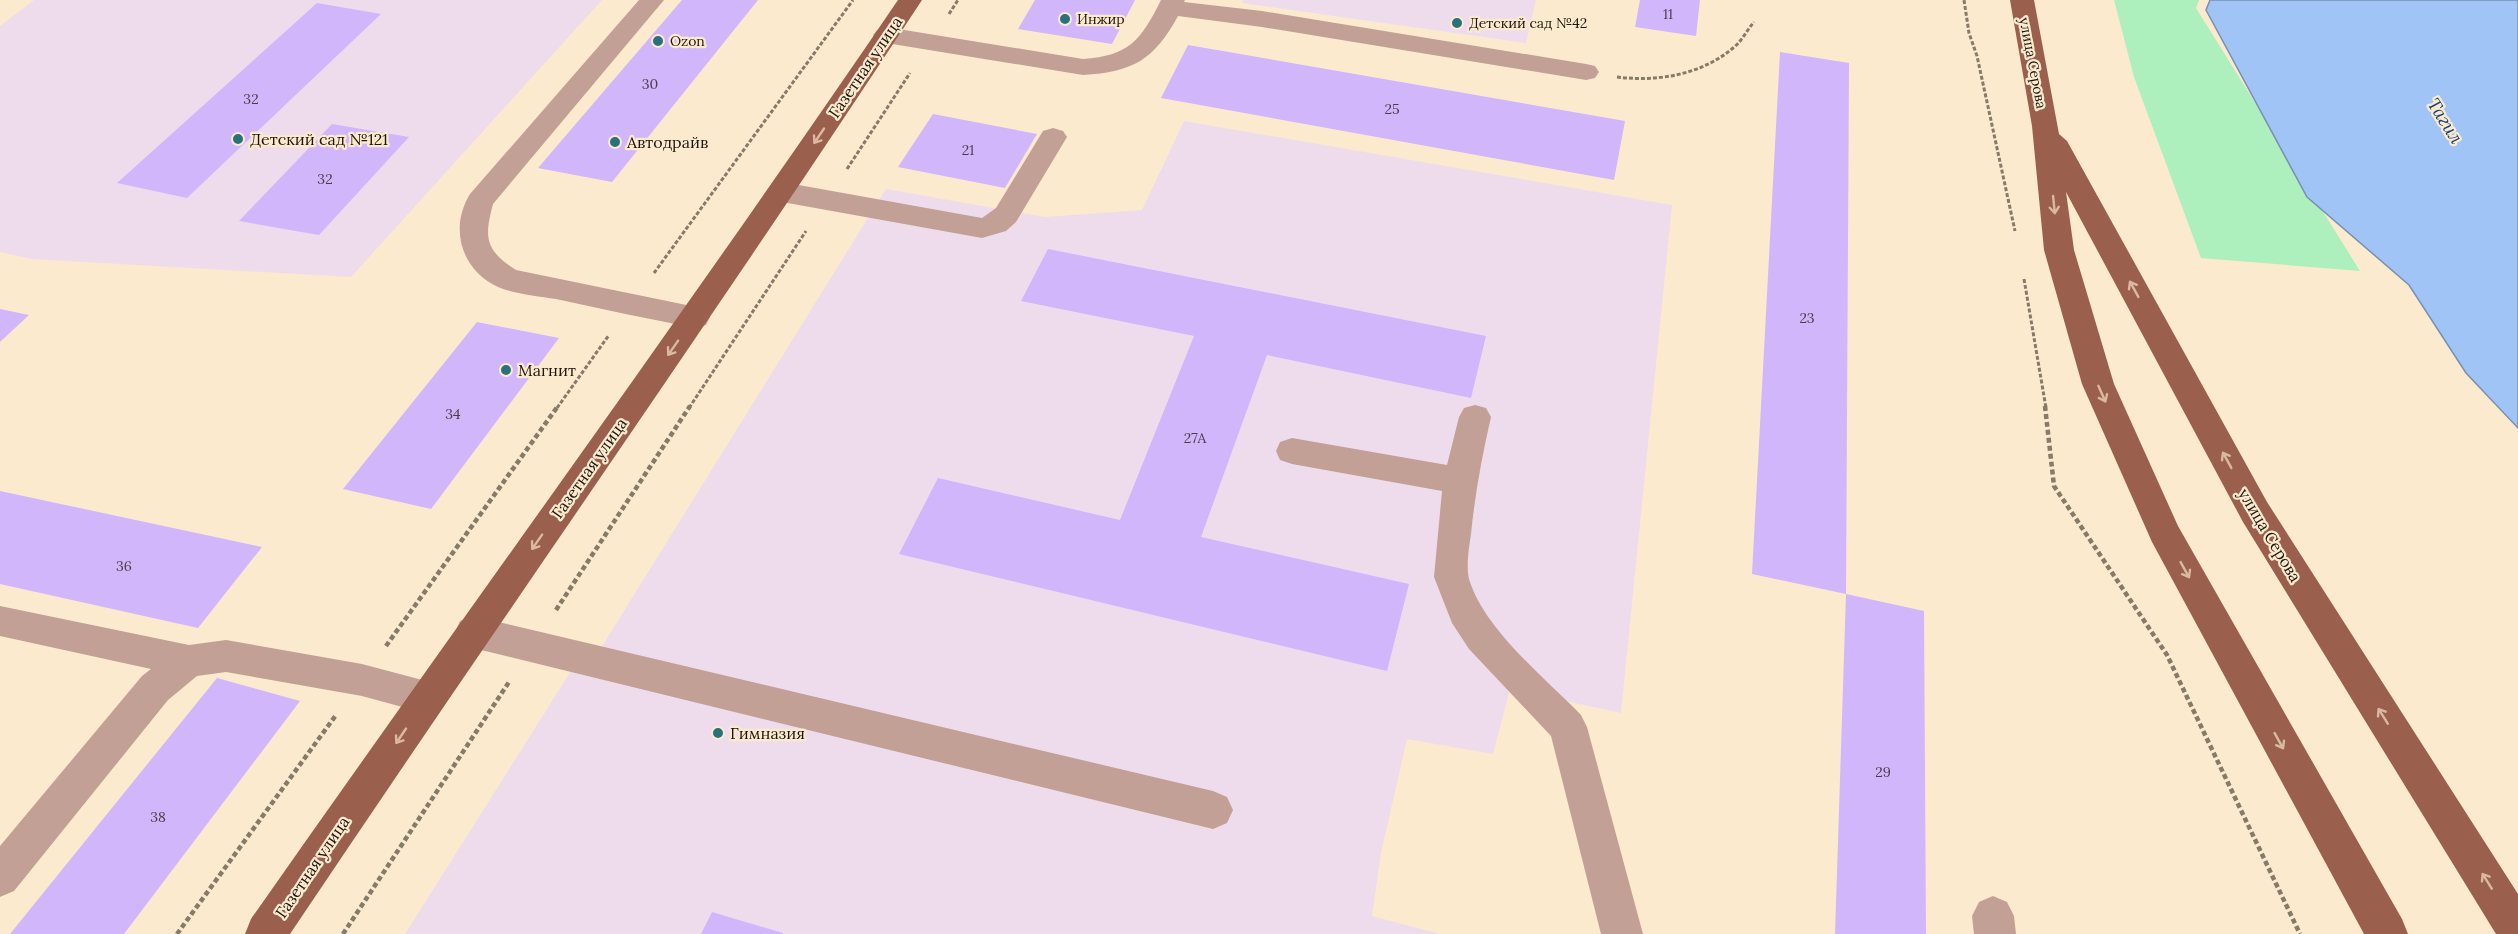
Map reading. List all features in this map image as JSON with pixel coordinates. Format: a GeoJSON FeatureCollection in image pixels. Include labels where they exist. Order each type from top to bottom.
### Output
{"type":"FeatureCollection","features":[{"type":"Feature","properties":{"kind":"main road","name":"Газетная улица"},"geometry":{"type":"LineString","coordinates":[[266,934],[473,632],[782,192],[910,0]]}},
{"type":"Feature","properties":{"kind":"main road","name":"улица Серова"},"geometry":{"type":"LineString","coordinates":[[2022,0],[2045,126],[2059,250],[2098,384],[2164,532],[2387,934]]}},
{"type":"Feature","properties":{"kind":"main road","name":"улица Серова"},"geometry":{"type":"LineString","coordinates":[[2045,126],[2255,512],[2518,931]]}},
{"type":"Feature","properties":{"kind":"lane"},"geometry":{"type":"LineString","coordinates":[[652,0],[480,201],[473,226],[476,251],[485,265],[508,279],[695,317]]}},
{"type":"Feature","properties":{"kind":"lane"},"geometry":{"type":"LineString","coordinates":[[886,35],[1083,67],[1100,67],[1125,61],[1146,47],[1172,4],[1586,72]]}},
{"type":"Feature","properties":{"kind":"lane"},"geometry":{"type":"LineString","coordinates":[[782,192],[971,228],[982,228],[996,224],[1006,215],[1053,137]]}},
{"type":"Feature","properties":{"kind":"lane"},"geometry":{"type":"LineString","coordinates":[[1475,417],[1460,481],[1452,546],[1451,577],[1465,612],[1482,638],[1568,728],[1622,934]]}},
{"type":"Feature","properties":{"kind":"lane"},"geometry":{"type":"LineString","coordinates":[[1292,451],[1460,481]]}},
{"type":"Feature","properties":{"kind":"lane"},"geometry":{"type":"LineString","coordinates":[[0,621],[189,661],[226,656],[362,680],[428,697]]}},
{"type":"Feature","properties":{"kind":"lane"},"geometry":{"type":"LineString","coordinates":[[473,632],[1213,810]]}},
{"type":"Feature","properties":{"kind":"lane"},"geometry":{"type":"LineString","coordinates":[[0,877],[155,688],[189,661]]}},
{"type":"Feature","properties":{"kind":"path"},"geometry":{"type":"LineString","coordinates":[[177,934],[362,680],[631,303],[854,0]]}},
{"type":"Feature","properties":{"kind":"path"},"geometry":{"type":"LineString","coordinates":[[343,934],[958,0]]}},
{"type":"Feature","properties":{"kind":"path"},"geometry":{"type":"LineString","coordinates":[[1586,72],[1626,78],[1678,75],[1702,66],[1734,47],[1754,22]]}},
{"type":"Feature","properties":{"kind":"shaded area","name":"Детский сад №121"},"geometry":{"type":"Polygon","coordinates":[[[34,0],[602,0],[351,277],[32,259],[0,252],[0,26],[34,0]]]}},
{"type":"Feature","properties":{"kind":"shaded area","name":"Детский сад №42"},"geometry":{"type":"Polygon","coordinates":[[[1243,0],[1536,0],[1526,43],[1242,3],[1243,0]]]}},
{"type":"Feature","properties":{"kind":"shaded area"},"geometry":{"type":"Polygon","coordinates":[[[1184,121],[1672,205],[1621,713],[1510,689],[1493,754],[1407,739],[1381,853],[1372,916],[1440,934],[405,934],[583,652],[596,656],[886,189],[1045,217],[1142,210],[1184,121]]]}},
{"type":"Feature","properties":{"kind":"green space"},"geometry":{"type":"Polygon","coordinates":[[[2114,0],[2199,0],[2196,8],[2360,271],[2201,258],[2134,77],[2114,0]]]}},
{"type":"Feature","properties":{"kind":"water","name":"Тагил"},"geometry":{"type":"Polygon","coordinates":[[[2210,0],[2518,0],[2518,428],[2466,373],[2409,285],[2307,197],[2206,10],[2210,0]]]}},
{"type":"Feature","properties":{"kind":"building"},"geometry":{"type":"Polygon","coordinates":[[[682,0],[758,0],[612,182],[538,168],[682,0]]]}},
{"type":"Feature","properties":{"kind":"building"},"geometry":{"type":"Polygon","coordinates":[[[1035,0],[1135,0],[1112,44],[1018,29],[1035,0]]]}},
{"type":"Feature","properties":{"kind":"building"},"geometry":{"type":"Polygon","coordinates":[[[1640,0],[1700,0],[1696,36],[1635,27],[1640,0]]]}},
{"type":"Feature","properties":{"kind":"building"},"geometry":{"type":"Polygon","coordinates":[[[317,3],[381,14],[187,198],[117,183],[317,3]]]}},
{"type":"Feature","properties":{"kind":"building"},"geometry":{"type":"Polygon","coordinates":[[[1188,45],[1625,121],[1614,180],[1161,98],[1188,45]]]}},
{"type":"Feature","properties":{"kind":"building"},"geometry":{"type":"Polygon","coordinates":[[[1780,52],[1849,63],[1846,594],[1752,574],[1780,52]]]}},
{"type":"Feature","properties":{"kind":"building"},"geometry":{"type":"Polygon","coordinates":[[[933,114],[1037,134],[1005,188],[898,167],[933,114]]]}},
{"type":"Feature","properties":{"kind":"building"},"geometry":{"type":"Polygon","coordinates":[[[332,124],[409,137],[319,235],[239,221],[332,124]]]}},
{"type":"Feature","properties":{"kind":"building"},"geometry":{"type":"Polygon","coordinates":[[[1048,249],[1486,336],[1471,398],[1267,355],[1201,537],[1409,584],[1387,671],[899,554],[938,478],[1120,520],[1194,336],[1021,301],[1048,249]]]}},
{"type":"Feature","properties":{"kind":"building"},"geometry":{"type":"Polygon","coordinates":[[[0,309],[29,315],[0,342],[0,309]]]}},
{"type":"Feature","properties":{"kind":"building"},"geometry":{"type":"Polygon","coordinates":[[[477,322],[559,338],[431,509],[343,489],[477,322]]]}},
{"type":"Feature","properties":{"kind":"building"},"geometry":{"type":"Polygon","coordinates":[[[0,491],[262,547],[198,628],[0,584],[0,491]]]}},
{"type":"Feature","properties":{"kind":"building"},"geometry":{"type":"Polygon","coordinates":[[[1846,594],[1924,611],[1926,934],[1835,934],[1846,594]]]}},
{"type":"Feature","properties":{"kind":"building"},"geometry":{"type":"Polygon","coordinates":[[[217,678],[300,701],[124,934],[10,934],[217,678]]]}},
{"type":"Feature","properties":{"kind":"building"},"geometry":{"type":"Polygon","coordinates":[[[712,912],[783,933],[783,934],[701,934],[712,912]]]}},
{"type":"Feature","properties":{"kind":"place","name":"Инжир"},"geometry":{"type":"Point","coordinates":[1065,19]}},
{"type":"Feature","properties":{"kind":"place","name":"Детский сад №42"},"geometry":{"type":"Point","coordinates":[1457,23]}},
{"type":"Feature","properties":{"kind":"place","name":"Ozon"},"geometry":{"type":"Point","coordinates":[658,41]}},
{"type":"Feature","properties":{"kind":"place","name":"Детский сад №121"},"geometry":{"type":"Point","coordinates":[238,139]}},
{"type":"Feature","properties":{"kind":"place","name":"Автодрайв"},"geometry":{"type":"Point","coordinates":[615,142]}},
{"type":"Feature","properties":{"kind":"place","name":"Магнит"},"geometry":{"type":"Point","coordinates":[506,370]}},
{"type":"Feature","properties":{"kind":"place","name":"Гимназия"},"geometry":{"type":"Point","coordinates":[718,733]}}]}
